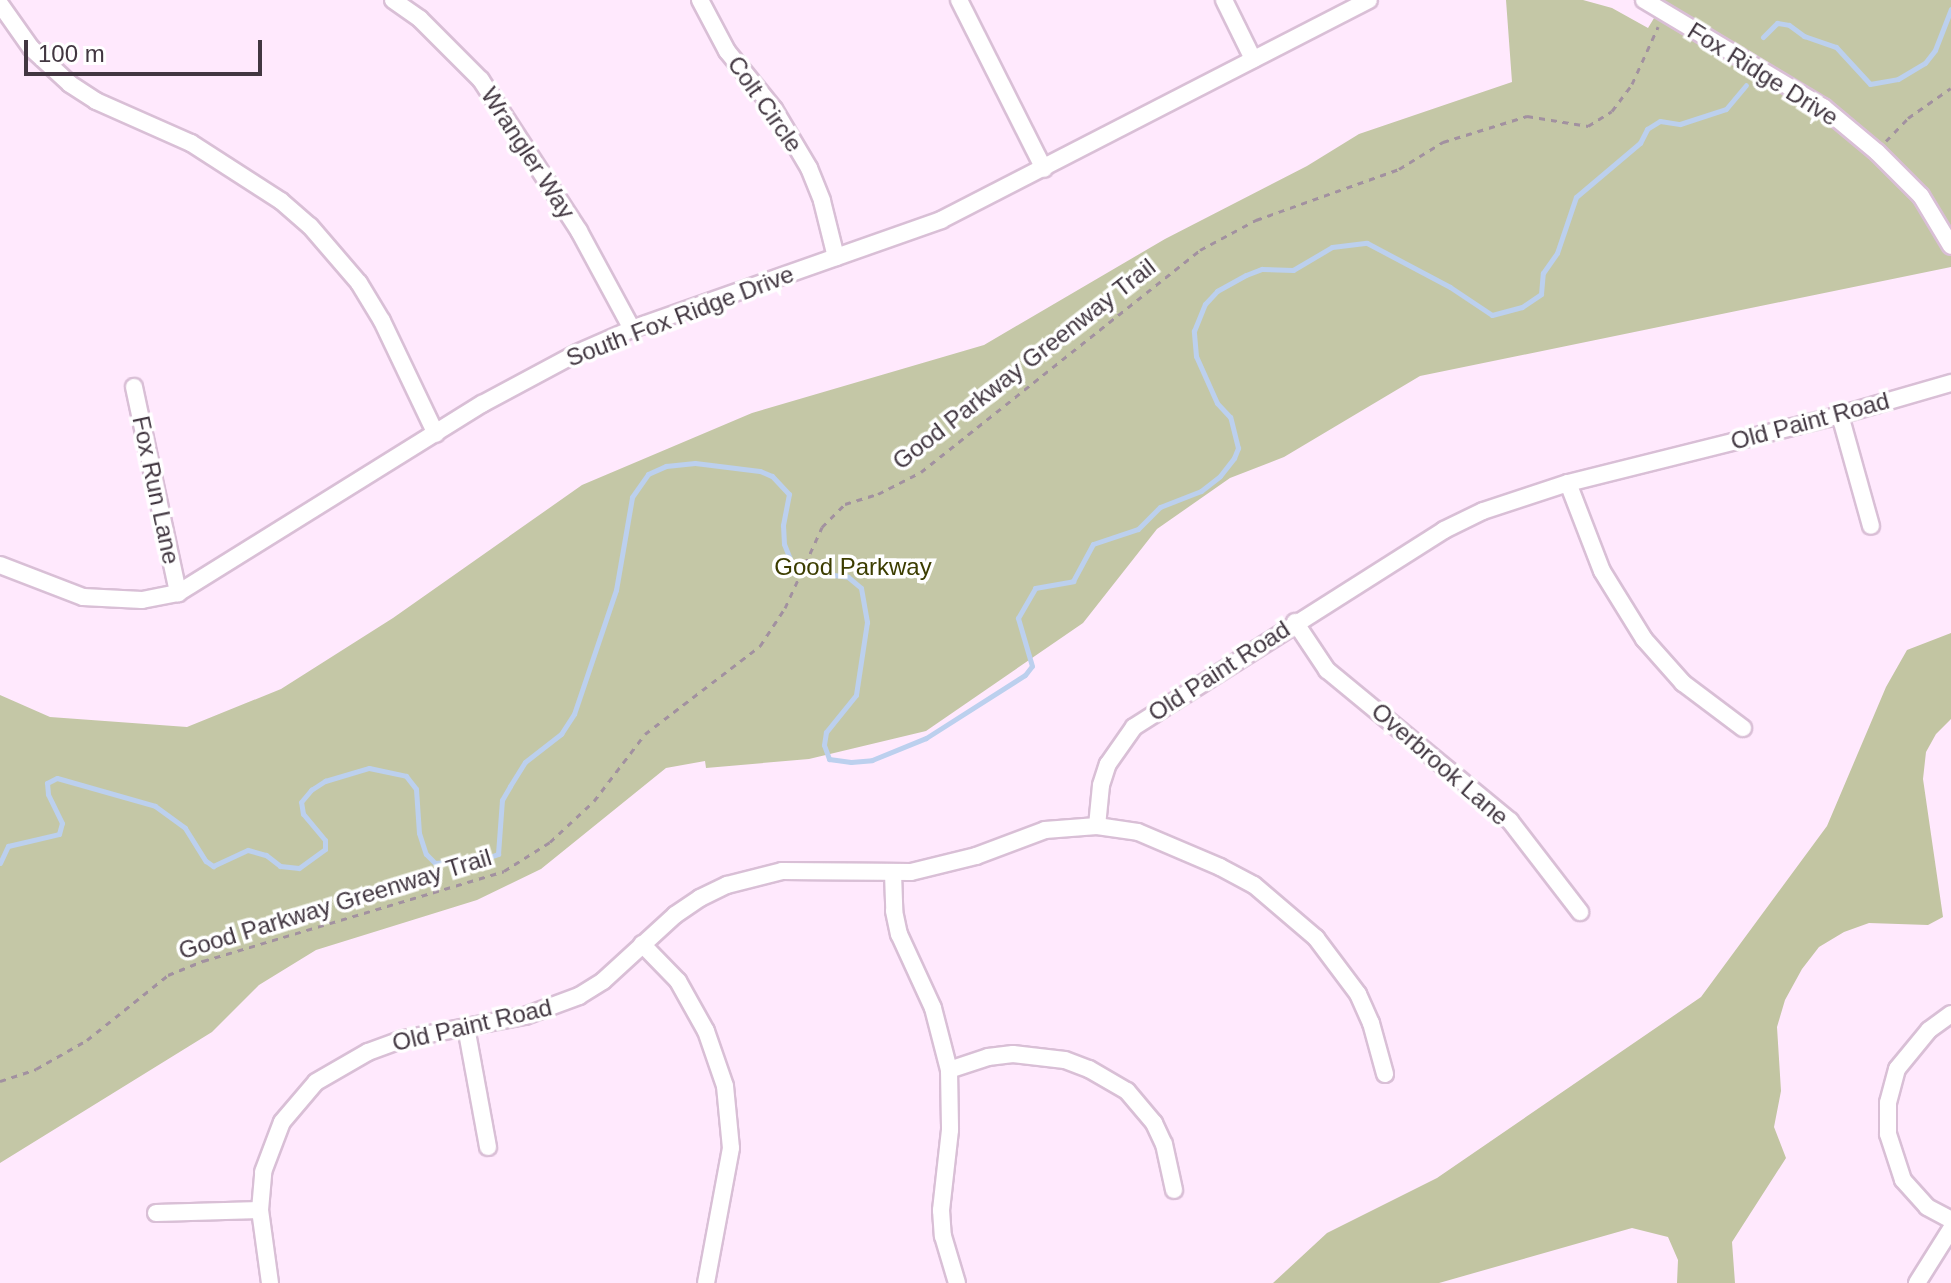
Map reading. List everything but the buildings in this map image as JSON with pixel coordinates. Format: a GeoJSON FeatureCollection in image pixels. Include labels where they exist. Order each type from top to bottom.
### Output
{"type":"FeatureCollection","features":[{"type":"Feature","properties":{"kind":"street","name":"Wrangler Way"},"geometry":{"type":"LineString","coordinates":[[393,0],[420,19],[481,80],[579,231],[632,329]]}},
{"type":"Feature","properties":{"kind":"street","name":"Colt Circle"},"geometry":{"type":"LineString","coordinates":[[700,0],[727,51],[774,109],[804,158],[822,201],[836,257]]}},
{"type":"Feature","properties":{"kind":"street"},"geometry":{"type":"LineString","coordinates":[[959,0],[1044,169]]}},
{"type":"Feature","properties":{"kind":"street"},"geometry":{"type":"LineString","coordinates":[[1224,0],[1253,59]]}},
{"type":"Feature","properties":{"kind":"street","name":"South Fox Ridge Drive"},"geometry":{"type":"LineString","coordinates":[[0,565],[83,597],[142,600],[178,593],[529,378],[632,329],[941,220],[1369,0]]}},
{"type":"Feature","properties":{"kind":"street"},"geometry":{"type":"LineString","coordinates":[[1644,0],[1664,14]]}},
{"type":"Feature","properties":{"kind":"street"},"geometry":{"type":"LineString","coordinates":[[0,4],[31,48],[70,84],[96,101],[191,143],[268,192],[310,226],[359,283],[382,321],[436,434]]}},
{"type":"Feature","properties":{"kind":"street","name":"Fox Ridge Drive"},"geometry":{"type":"LineString","coordinates":[[1664,14],[1823,107],[1877,152],[1921,196],[1951,246]]}},
{"type":"Feature","properties":{"kind":"street","name":"Old Paint Road"},"geometry":{"type":"LineString","coordinates":[[270,1283],[260,1210],[263,1172],[271,1145],[282,1122],[316,1082],[354,1059],[391,1043],[525,1016],[579,996],[603,981],[642,944],[700,898],[752,877],[812,869],[893,873],[953,863],[1045,830],[1097,826],[1101,785],[1108,764],[1134,727],[1444,530],[1483,511],[1568,483],[1840,415],[1951,383]]}},
{"type":"Feature","properties":{"kind":"street","name":"Fox Run Lane"},"geometry":{"type":"LineString","coordinates":[[134,387],[178,593]]}},
{"type":"Feature","properties":{"kind":"street"},"geometry":{"type":"LineString","coordinates":[[1840,415],[1871,526]]}},
{"type":"Feature","properties":{"kind":"street"},"geometry":{"type":"LineString","coordinates":[[1568,483],[1602,571],[1644,639],[1683,683],[1743,728]]}},
{"type":"Feature","properties":{"kind":"street","name":"Overbrook Lane"},"geometry":{"type":"LineString","coordinates":[[1295,622],[1327,670],[1510,821],[1580,912]]}},
{"type":"Feature","properties":{"kind":"street"},"geometry":{"type":"LineString","coordinates":[[1097,826],[1138,832],[1164,841],[1220,867],[1280,905],[1339,965],[1358,994],[1371,1023],[1385,1074]]}},
{"type":"Feature","properties":{"kind":"street"},"geometry":{"type":"LineString","coordinates":[[893,873],[894,911],[899,934],[933,1008],[949,1070],[950,1130],[941,1210],[943,1236],[957,1283]]}},
{"type":"Feature","properties":{"kind":"street"},"geometry":{"type":"LineString","coordinates":[[642,944],[678,981],[706,1031],[725,1086],[731,1148],[706,1283]]}},
{"type":"Feature","properties":{"kind":"street"},"geometry":{"type":"LineString","coordinates":[[1951,1014],[1929,1030],[1897,1069],[1888,1103],[1888,1134],[1903,1180],[1927,1207],[1951,1220]]}},
{"type":"Feature","properties":{"kind":"street"},"geometry":{"type":"LineString","coordinates":[[466,1027],[488,1147]]}},
{"type":"Feature","properties":{"kind":"street"},"geometry":{"type":"LineString","coordinates":[[949,1070],[988,1057],[1039,1055],[1077,1064],[1117,1084],[1154,1123],[1168,1156],[1174,1190]]}},
{"type":"Feature","properties":{"kind":"street"},"geometry":{"type":"LineString","coordinates":[[156,1213],[260,1210]]}},
{"type":"Feature","properties":{"kind":"street"},"geometry":{"type":"LineString","coordinates":[[1917,1283],[1951,1229]]}},
{"type":"Feature","properties":{"kind":"path","name":"Good Parkway Greenway Trail"},"geometry":{"type":"LineString","coordinates":[[0,1081],[36,1069],[87,1040],[168,975],[203,961],[504,871],[550,842],[594,801],[645,734],[760,646],[785,608],[822,527],[845,504],[878,494],[921,472],[1200,250],[1256,220],[1399,169],[1443,142],[1527,116],[1588,126],[1612,111],[1632,84],[1664,14]]}},
{"type":"Feature","properties":{"kind":"path"},"geometry":{"type":"LineString","coordinates":[[1877,152],[1908,118],[1951,88]]}},
{"type":"Feature","properties":{"kind":"green space","name":"Good Parkway"},"geometry":{"type":"Polygon","coordinates":[[[1506,0],[1583,0],[1612,8],[1648,28],[1665,0],[1951,0],[1951,267],[1420,376],[1284,457],[1230,478],[1157,529],[1083,623],[926,731],[809,759],[706,768],[705,761],[666,768],[541,869],[477,900],[316,950],[259,985],[212,1032],[0,1163],[0,695],[50,717],[187,727],[281,689],[393,618],[582,485],[752,413],[984,345],[1165,239],[1307,166],[1359,134],[1512,82],[1506,0]]]}},
{"type":"Feature","properties":{"kind":"green space"},"geometry":{"type":"Polygon","coordinates":[[[1951,633],[1951,719],[1936,734],[1926,752],[1923,779],[1943,917],[1928,925],[1869,923],[1844,932],[1819,947],[1802,969],[1785,1000],[1777,1027],[1781,1091],[1774,1127],[1786,1158],[1732,1242],[1735,1283],[1677,1283],[1678,1260],[1668,1237],[1632,1228],[1439,1283],[1273,1283],[1327,1233],[1437,1178],[1701,997],[1827,826],[1886,687],[1907,650],[1951,633]]]}},
{"type":"Feature","properties":{"kind":"waterway"},"geometry":{"type":"LineString","coordinates":[[1763,37],[1777,23],[1789,25],[1804,36],[1836,47],[1870,84],[1898,79],[1925,63],[1935,50],[1951,9]]}},
{"type":"Feature","properties":{"kind":"waterway"},"geometry":{"type":"LineString","coordinates":[[817,573],[848,577],[861,588],[867,622],[856,695],[826,732],[824,745],[829,759],[851,762],[872,760],[926,738],[1025,675],[1032,666],[1018,618],[1035,588],[1073,581],[1093,544],[1138,529],[1160,507],[1201,491],[1220,476],[1234,458],[1238,448],[1230,417],[1217,403],[1196,356],[1194,331],[1205,304],[1217,291],[1262,269],[1293,270],[1332,247],[1367,243],[1450,287],[1492,315],[1522,307],[1541,294],[1543,273],[1557,253],[1576,197],[1640,143],[1647,129],[1660,121],[1680,124],[1726,109],[1746,85]]}},
{"type":"Feature","properties":{"kind":"waterway"},"geometry":{"type":"LineString","coordinates":[[0,863],[8,846],[59,834],[62,823],[48,794],[47,783],[57,778],[155,806],[185,828],[206,861],[213,866],[248,850],[266,855],[280,866],[299,868],[325,849],[325,840],[303,814],[301,802],[311,790],[325,781],[369,768],[406,776],[416,789],[419,833],[426,854],[435,863],[487,858],[498,854],[502,800],[525,762],[561,734],[574,714],[616,590],[632,497],[648,474],[666,466],[695,463],[760,471],[772,476],[789,494],[783,525],[784,544],[791,561]]}}]}
